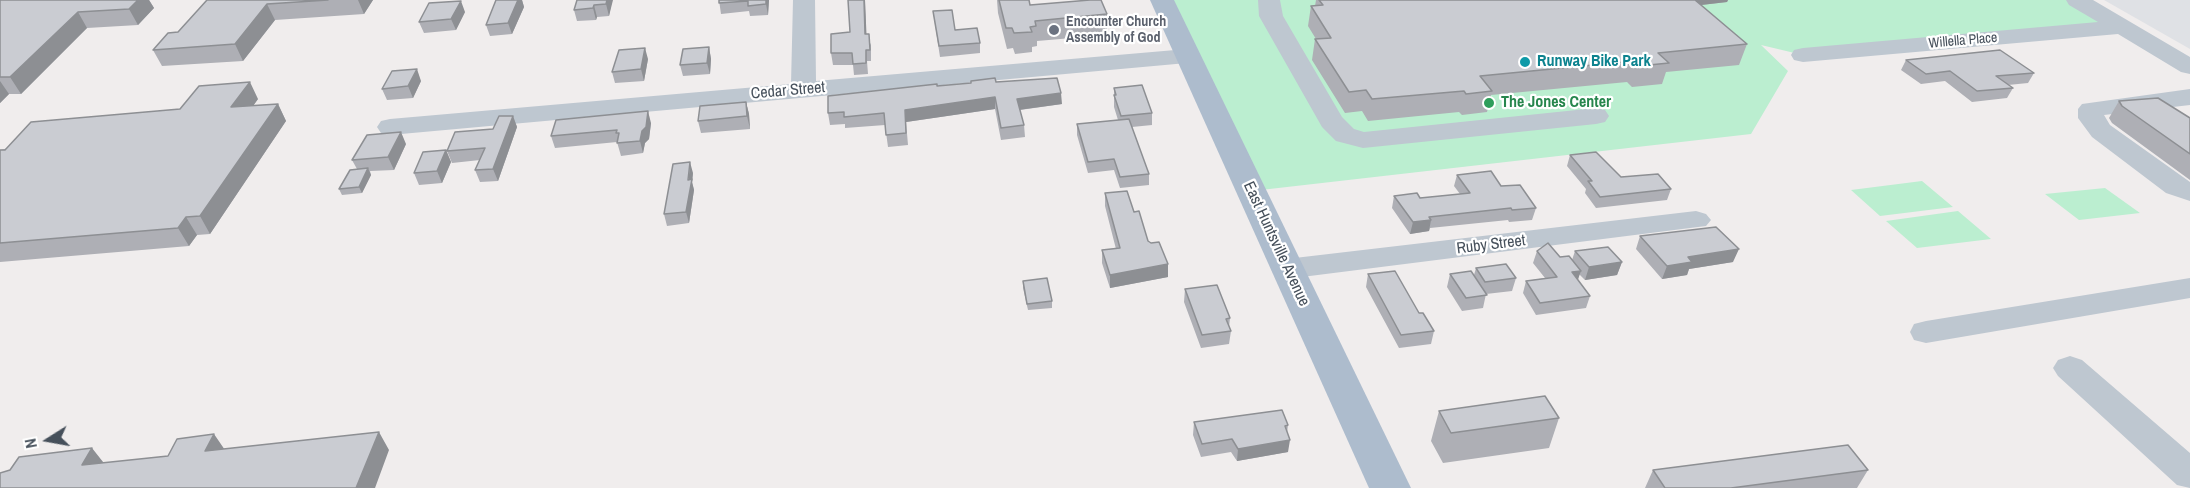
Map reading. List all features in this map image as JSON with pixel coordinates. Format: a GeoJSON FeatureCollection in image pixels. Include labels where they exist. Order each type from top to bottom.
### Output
{"type":"FeatureCollection","features":[{"type":"Feature","properties":{"kind":"main road","name":"East Huntsville Avenue"},"geometry":{"type":"LineString","coordinates":[[1162,0],[1390,488]]}},
{"type":"Feature","properties":{"kind":"street"},"geometry":{"type":"LineString","coordinates":[[803,90],[804,0]]}},
{"type":"Feature","properties":{"kind":"street"},"geometry":{"type":"LineString","coordinates":[[1269,0],[1271,16],[1331,121],[1344,135],[1363,140],[1596,116]]}},
{"type":"Feature","properties":{"kind":"street"},"geometry":{"type":"LineString","coordinates":[[2077,0],[2190,67]]}},
{"type":"Feature","properties":{"kind":"street","name":"Willella Place"},"geometry":{"type":"LineString","coordinates":[[1803,55],[2123,27]]}},
{"type":"Feature","properties":{"kind":"street","name":"Cedar Street"},"geometry":{"type":"LineString","coordinates":[[390,127],[1187,56]]}},
{"type":"Feature","properties":{"kind":"street"},"geometry":{"type":"LineString","coordinates":[[2183,103],[2091,109],[2091,118],[2101,131],[2176,187],[2190,192]]}},
{"type":"Feature","properties":{"kind":"street","name":"Ruby Street"},"geometry":{"type":"LineString","coordinates":[[1287,269],[1696,220]]}},
{"type":"Feature","properties":{"kind":"street"},"geometry":{"type":"LineString","coordinates":[[1926,332],[2190,288]]}},
{"type":"Feature","properties":{"kind":"street"},"geometry":{"type":"LineString","coordinates":[[2070,368],[2190,475]]}},
{"type":"Feature","properties":{"kind":"shaded area"},"geometry":{"type":"Polygon","coordinates":[[[2104,0],[2190,0],[2190,49],[2104,0]]]}},
{"type":"Feature","properties":{"kind":"green space","name":"The Jones Center"},"geometry":{"type":"Polygon","coordinates":[[[1162,0],[2077,0],[2123,27],[1803,55],[1761,45],[1788,71],[1751,134],[1252,191],[1162,0]]]}},
{"type":"Feature","properties":{"kind":"green space"},"geometry":{"type":"Polygon","coordinates":[[[1922,181],[1953,207],[1880,216],[1851,190],[1922,181]]]}},
{"type":"Feature","properties":{"kind":"green space"},"geometry":{"type":"Polygon","coordinates":[[[2105,188],[2140,213],[2079,220],[2045,194],[2105,188]]]}},
{"type":"Feature","properties":{"kind":"green space"},"geometry":{"type":"Polygon","coordinates":[[[1958,211],[1991,239],[1917,248],[1886,221],[1958,211]]]}},
{"type":"Feature","properties":{"kind":"building"},"geometry":{"type":"Polygon","coordinates":[[[0,0],[138,0],[129,9],[78,12],[10,77],[0,77],[0,0]]]}},
{"type":"Feature","properties":{"kind":"building"},"geometry":{"type":"Polygon","coordinates":[[[207,0],[328,0],[267,4],[235,44],[153,50],[168,33],[178,32],[207,0]]]}},
{"type":"Feature","properties":{"kind":"building"},"geometry":{"type":"Polygon","coordinates":[[[496,0],[518,0],[508,23],[486,25],[496,0]]]}},
{"type":"Feature","properties":{"kind":"building"},"geometry":{"type":"Polygon","coordinates":[[[577,0],[607,0],[606,4],[594,5],[593,8],[574,10],[577,0]]]}},
{"type":"Feature","properties":{"kind":"building"},"geometry":{"type":"Polygon","coordinates":[[[719,0],[766,0],[766,4],[748,6],[748,1],[719,3],[719,0]]]}},
{"type":"Feature","properties":{"kind":"building"},"geometry":{"type":"Polygon","coordinates":[[[848,0],[864,0],[865,34],[869,34],[870,50],[866,50],[866,63],[853,64],[852,53],[831,53],[831,34],[850,32],[848,0]]]}},
{"type":"Feature","properties":{"kind":"building"},"geometry":{"type":"Polygon","coordinates":[[[999,0],[1029,0],[1030,5],[1101,0],[1107,14],[1035,21],[1036,26],[1030,27],[1032,32],[1014,33],[1012,28],[1006,28],[999,0]]]}},
{"type":"Feature","properties":{"kind":"building","name":"Runway Bike Park"},"geometry":{"type":"Polygon","coordinates":[[[1319,0],[1695,0],[1747,44],[1658,53],[1669,63],[1639,66],[1634,61],[1480,76],[1492,91],[1466,94],[1464,91],[1372,99],[1366,90],[1349,92],[1315,39],[1331,38],[1311,6],[1323,5],[1319,0]]]}},
{"type":"Feature","properties":{"kind":"building"},"geometry":{"type":"Polygon","coordinates":[[[461,1],[451,19],[419,22],[429,3],[461,1]]]}},
{"type":"Feature","properties":{"kind":"building"},"geometry":{"type":"Polygon","coordinates":[[[952,10],[955,30],[977,28],[980,43],[939,46],[933,11],[952,10]]]}},
{"type":"Feature","properties":{"kind":"building"},"geometry":{"type":"Polygon","coordinates":[[[709,47],[707,63],[680,65],[683,49],[709,47]]]}},
{"type":"Feature","properties":{"kind":"building"},"geometry":{"type":"Polygon","coordinates":[[[645,48],[641,69],[612,72],[619,50],[645,48]]]}},
{"type":"Feature","properties":{"kind":"building"},"geometry":{"type":"Polygon","coordinates":[[[2000,50],[2034,73],[1996,76],[2013,88],[1977,91],[1950,71],[1926,74],[1906,60],[2000,50]]]}},
{"type":"Feature","properties":{"kind":"building"},"geometry":{"type":"Polygon","coordinates":[[[417,69],[408,86],[382,89],[392,71],[417,69]]]}},
{"type":"Feature","properties":{"kind":"building"},"geometry":{"type":"Polygon","coordinates":[[[995,78],[996,82],[1057,78],[1061,93],[1017,99],[1024,125],[1001,128],[995,97],[905,110],[906,133],[886,135],[884,113],[844,117],[844,112],[828,113],[828,96],[937,84],[937,86],[971,83],[971,81],[995,78]]]}},
{"type":"Feature","properties":{"kind":"building"},"geometry":{"type":"Polygon","coordinates":[[[250,82],[231,107],[278,104],[200,216],[186,217],[178,228],[0,243],[0,150],[5,150],[31,122],[180,109],[199,86],[250,82]]]}},
{"type":"Feature","properties":{"kind":"building"},"geometry":{"type":"Polygon","coordinates":[[[1142,85],[1152,113],[1121,116],[1114,88],[1142,85]]]}},
{"type":"Feature","properties":{"kind":"building"},"geometry":{"type":"Polygon","coordinates":[[[2158,98],[2190,118],[2190,154],[2122,106],[2119,101],[2158,98]]]}},
{"type":"Feature","properties":{"kind":"building"},"geometry":{"type":"Polygon","coordinates":[[[746,102],[747,116],[698,121],[700,106],[746,102]]]}},
{"type":"Feature","properties":{"kind":"building"},"geometry":{"type":"Polygon","coordinates":[[[648,111],[646,127],[642,131],[640,141],[617,143],[619,133],[616,133],[617,130],[551,136],[556,120],[648,111]]]}},
{"type":"Feature","properties":{"kind":"building"},"geometry":{"type":"Polygon","coordinates":[[[499,116],[513,116],[493,169],[475,170],[485,148],[447,151],[455,132],[493,129],[499,116]]]}},
{"type":"Feature","properties":{"kind":"building"},"geometry":{"type":"Polygon","coordinates":[[[1129,119],[1149,174],[1120,177],[1114,159],[1088,162],[1077,124],[1129,119]]]}},
{"type":"Feature","properties":{"kind":"building"},"geometry":{"type":"Polygon","coordinates":[[[401,132],[388,157],[352,160],[367,135],[401,132]]]}},
{"type":"Feature","properties":{"kind":"building"},"geometry":{"type":"Polygon","coordinates":[[[446,150],[437,171],[414,173],[423,152],[446,150]]]}},
{"type":"Feature","properties":{"kind":"building"},"geometry":{"type":"Polygon","coordinates":[[[1596,152],[1621,177],[1658,174],[1671,189],[1600,197],[1588,181],[1592,181],[1570,155],[1596,152]]]}},
{"type":"Feature","properties":{"kind":"building"},"geometry":{"type":"Polygon","coordinates":[[[690,162],[688,180],[692,179],[686,212],[664,214],[673,164],[690,162]]]}},
{"type":"Feature","properties":{"kind":"building"},"geometry":{"type":"Polygon","coordinates":[[[368,168],[359,187],[339,189],[350,170],[368,168]]]}},
{"type":"Feature","properties":{"kind":"building"},"geometry":{"type":"Polygon","coordinates":[[[1491,171],[1501,186],[1520,185],[1536,208],[1512,210],[1511,208],[1429,217],[1431,220],[1413,222],[1394,196],[1417,193],[1420,198],[1470,193],[1457,175],[1491,171]]]}},
{"type":"Feature","properties":{"kind":"building"},"geometry":{"type":"Polygon","coordinates":[[[1127,191],[1134,212],[1139,211],[1148,241],[1159,242],[1168,264],[1110,275],[1102,250],[1120,248],[1105,193],[1127,191]]]}},
{"type":"Feature","properties":{"kind":"building"},"geometry":{"type":"Polygon","coordinates":[[[1716,227],[1739,249],[1688,257],[1692,262],[1667,266],[1640,236],[1716,227]]]}},
{"type":"Feature","properties":{"kind":"building"},"geometry":{"type":"Polygon","coordinates":[[[1548,243],[1560,257],[1569,256],[1581,271],[1572,272],[1590,296],[1540,303],[1526,281],[1557,277],[1537,251],[1548,243]]]}},
{"type":"Feature","properties":{"kind":"building"},"geometry":{"type":"Polygon","coordinates":[[[1608,247],[1622,262],[1589,267],[1575,251],[1608,247]]]}},
{"type":"Feature","properties":{"kind":"building"},"geometry":{"type":"Polygon","coordinates":[[[1506,264],[1516,278],[1485,282],[1476,268],[1506,264]]]}},
{"type":"Feature","properties":{"kind":"building"},"geometry":{"type":"Polygon","coordinates":[[[1395,271],[1419,313],[1423,313],[1434,331],[1401,335],[1368,274],[1395,271]]]}},
{"type":"Feature","properties":{"kind":"building"},"geometry":{"type":"Polygon","coordinates":[[[1471,271],[1487,295],[1466,298],[1450,274],[1471,271]]]}},
{"type":"Feature","properties":{"kind":"building"},"geometry":{"type":"Polygon","coordinates":[[[1047,278],[1052,301],[1027,304],[1023,281],[1047,278]]]}},
{"type":"Feature","properties":{"kind":"building"},"geometry":{"type":"Polygon","coordinates":[[[1217,285],[1230,318],[1226,319],[1231,331],[1202,335],[1185,289],[1217,285]]]}},
{"type":"Feature","properties":{"kind":"building"},"geometry":{"type":"Polygon","coordinates":[[[1545,396],[1559,418],[1451,433],[1439,411],[1545,396]]]}},
{"type":"Feature","properties":{"kind":"building"},"geometry":{"type":"Polygon","coordinates":[[[1282,410],[1288,425],[1285,426],[1290,440],[1238,449],[1232,439],[1202,444],[1194,422],[1282,410]]]}},
{"type":"Feature","properties":{"kind":"building"},"geometry":{"type":"Polygon","coordinates":[[[379,432],[356,488],[0,488],[0,473],[10,470],[19,457],[92,448],[82,465],[168,456],[177,439],[214,434],[205,451],[379,432]]]}},
{"type":"Feature","properties":{"kind":"building"},"geometry":{"type":"Polygon","coordinates":[[[1848,445],[1868,470],[1731,488],[1665,488],[1653,470],[1848,445]]]}},
{"type":"Feature","properties":{"kind":"place","name":"Encounter Church Assembly of God"},"geometry":{"type":"Point","coordinates":[1054,30]}},
{"type":"Feature","properties":{"kind":"place","name":"Runway Bike Park"},"geometry":{"type":"Point","coordinates":[1525,62]}},
{"type":"Feature","properties":{"kind":"place","name":"The Jones Center"},"geometry":{"type":"Point","coordinates":[1489,103]}}]}
